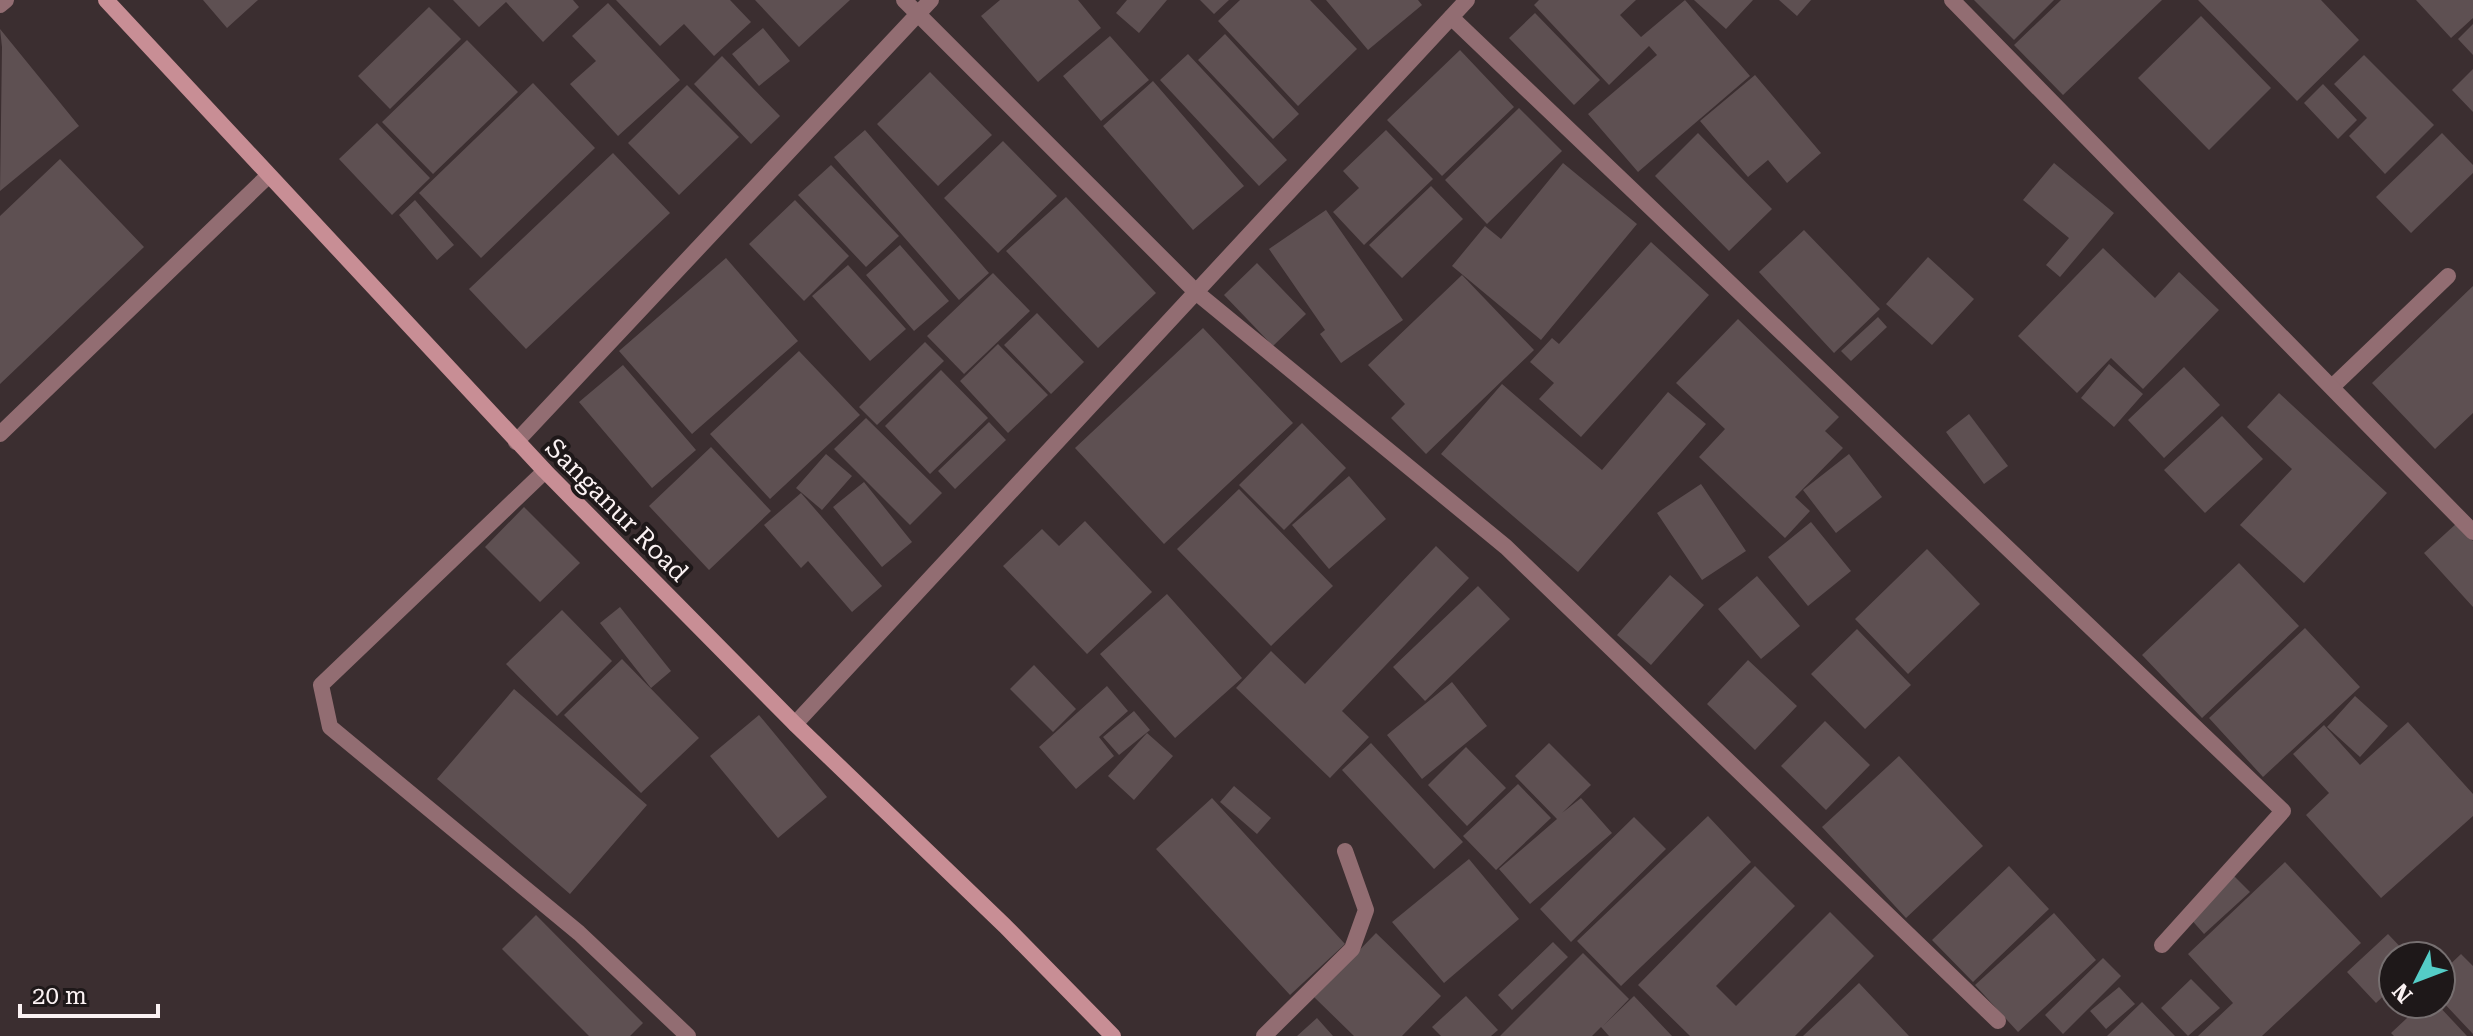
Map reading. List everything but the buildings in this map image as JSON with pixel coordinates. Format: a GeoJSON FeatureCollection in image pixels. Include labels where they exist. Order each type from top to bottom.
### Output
{"type":"FeatureCollection","features":[{"type":"Feature","properties":{"kind":"main road","name":"Sanganur Road"},"geometry":{"type":"LineString","coordinates":[[106,0],[516,442],[795,724],[1005,926],[1113,1036]]}},
{"type":"Feature","properties":{"kind":"street"},"geometry":{"type":"LineString","coordinates":[[0,5],[6,0]]}},
{"type":"Feature","properties":{"kind":"street"},"geometry":{"type":"LineString","coordinates":[[904,0],[1197,293],[1506,547],[1998,1021]]}},
{"type":"Feature","properties":{"kind":"street"},"geometry":{"type":"LineString","coordinates":[[516,442],[931,0]]}},
{"type":"Feature","properties":{"kind":"street"},"geometry":{"type":"LineString","coordinates":[[795,724],[1467,0]]}},
{"type":"Feature","properties":{"kind":"street"},"geometry":{"type":"LineString","coordinates":[[1952,0],[2473,532]]}},
{"type":"Feature","properties":{"kind":"street"},"geometry":{"type":"LineString","coordinates":[[1451,17],[2283,811],[2162,945]]}},
{"type":"Feature","properties":{"kind":"street"},"geometry":{"type":"LineString","coordinates":[[0,434],[268,176]]}},
{"type":"Feature","properties":{"kind":"street"},"geometry":{"type":"LineString","coordinates":[[2332,387],[2448,276]]}},
{"type":"Feature","properties":{"kind":"street"},"geometry":{"type":"LineString","coordinates":[[545,471],[321,685],[330,727],[579,933],[688,1036]]}},
{"type":"Feature","properties":{"kind":"street"},"geometry":{"type":"LineString","coordinates":[[1264,1036],[1352,949],[1366,910],[1345,851]]}}]}
